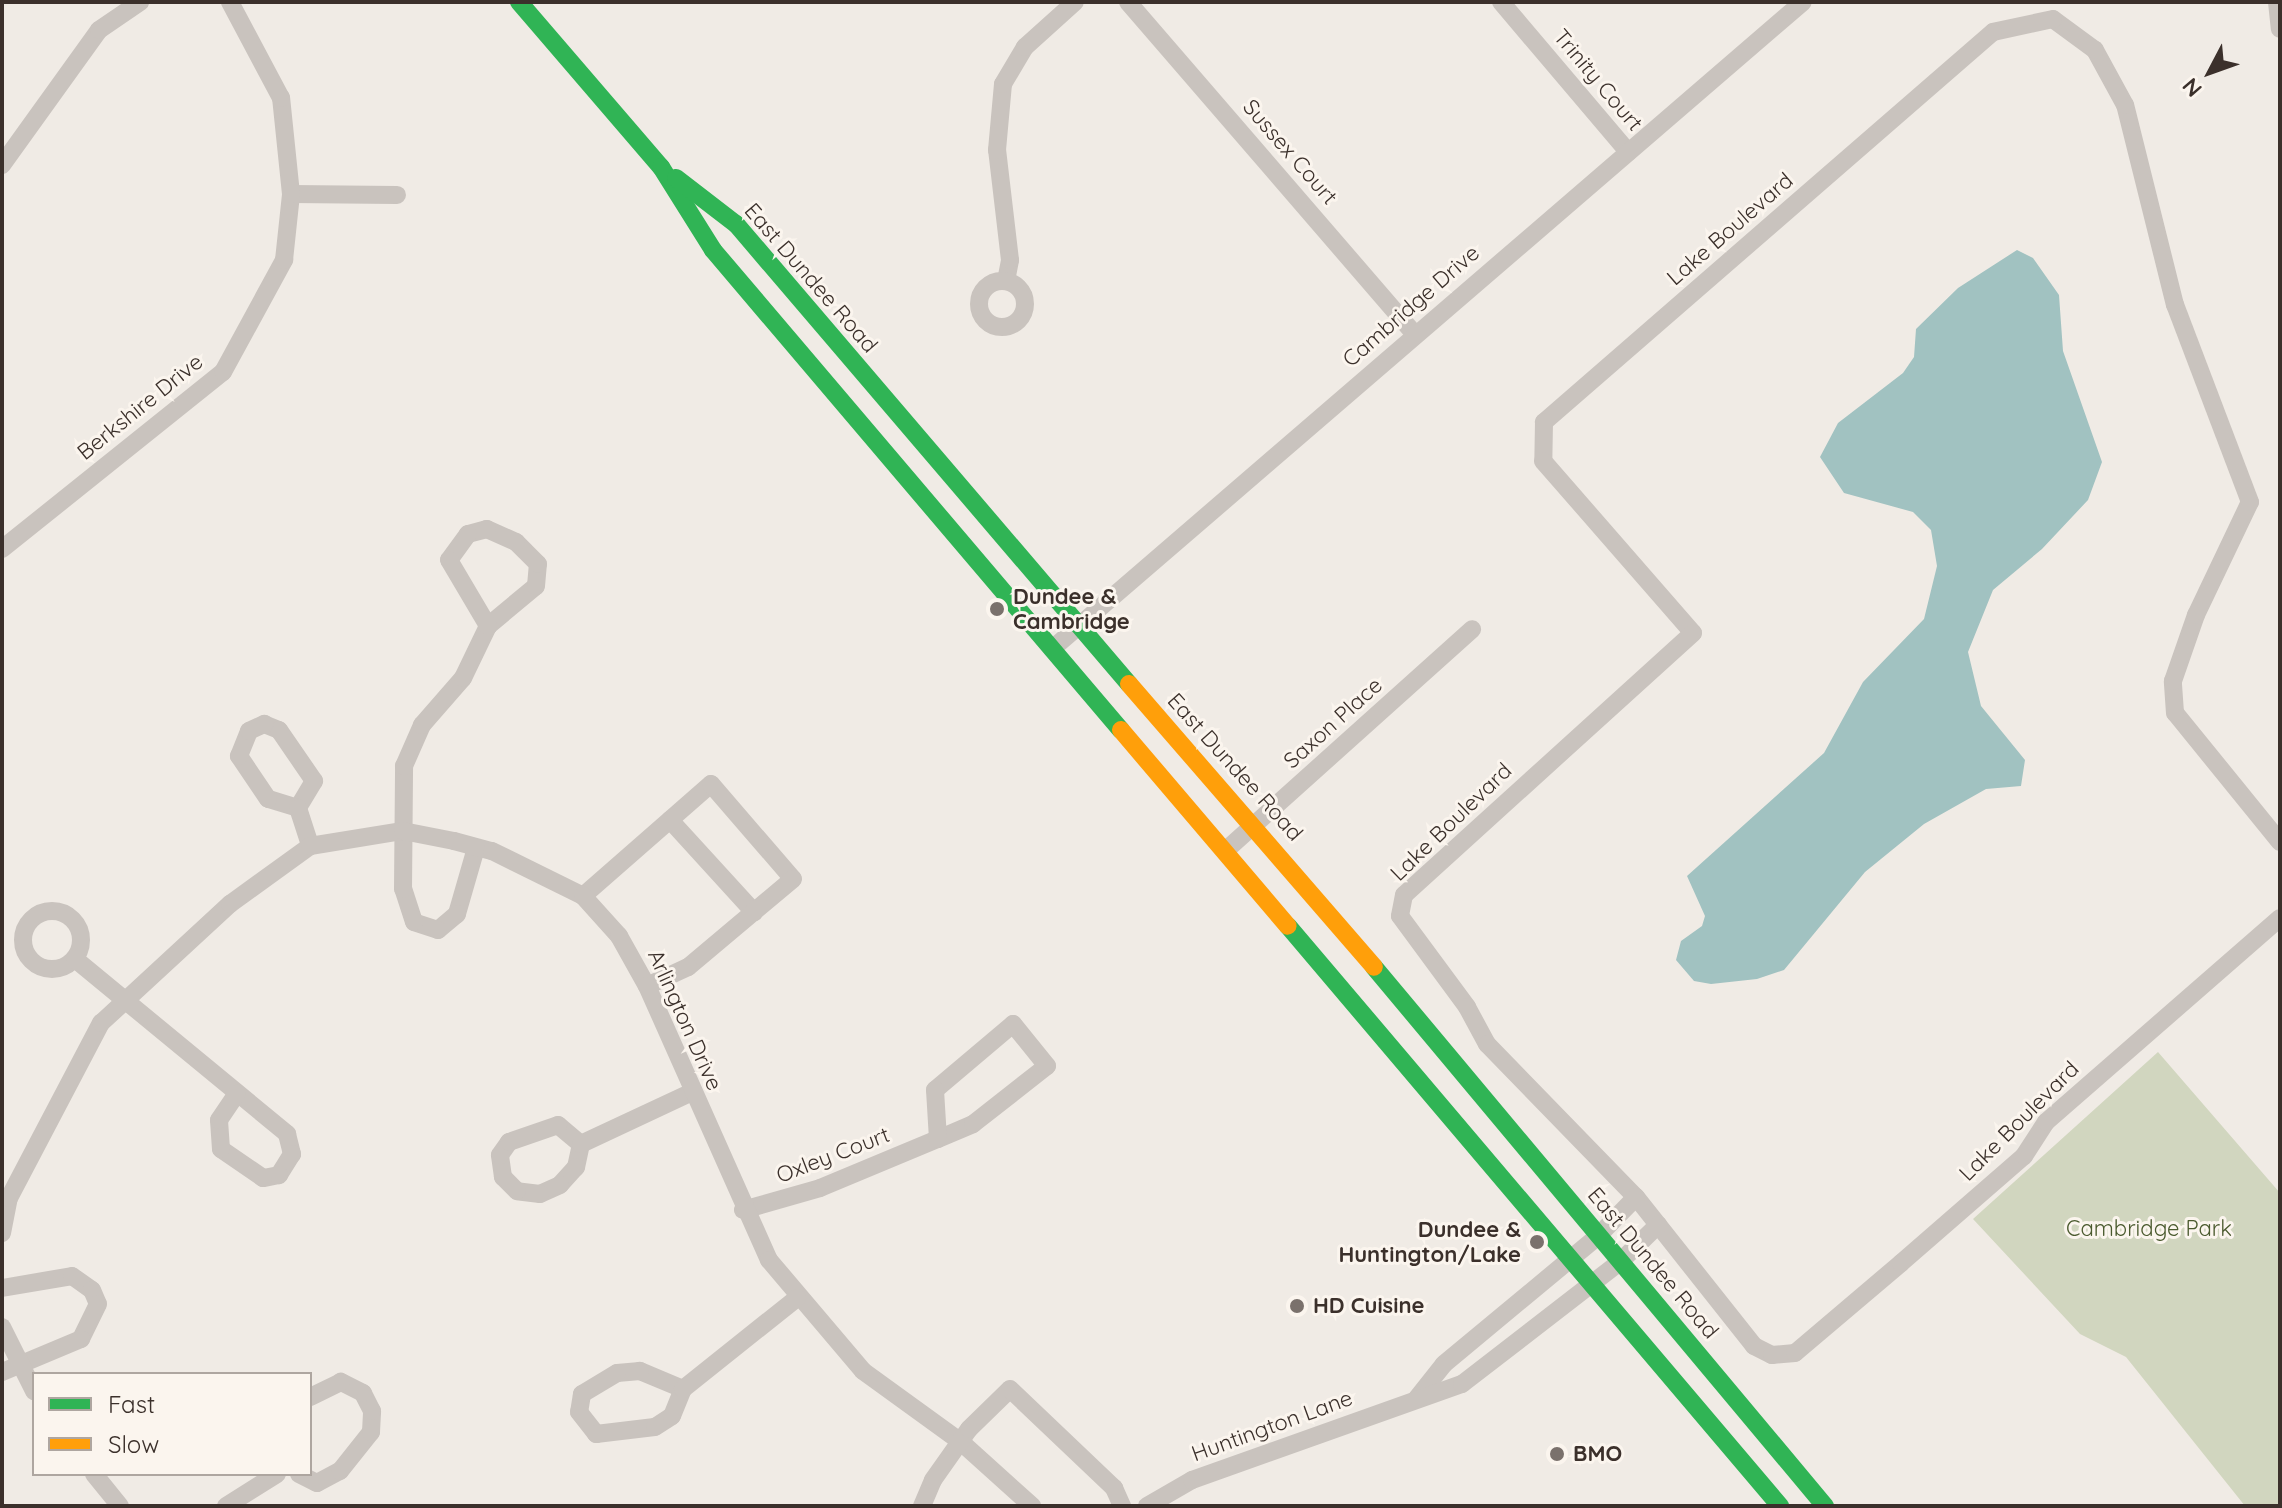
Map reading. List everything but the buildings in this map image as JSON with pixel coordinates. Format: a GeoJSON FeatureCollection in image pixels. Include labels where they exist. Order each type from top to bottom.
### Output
{"type":"FeatureCollection","features":[{"type":"Feature","properties":{"kind":"main road"},"geometry":{"type":"LineString","coordinates":[[519,2],[661,167],[713,250],[1571,1256],[1780,1506]]}},
{"type":"Feature","properties":{"kind":"main road","name":"East Dundee Road"},"geometry":{"type":"LineString","coordinates":[[661,167],[736,224],[1078,628],[1255,825],[1825,1506]]}},
{"type":"Feature","properties":{"kind":"street"},"geometry":{"type":"LineString","coordinates":[[2,165],[99,30],[140,2]]}},
{"type":"Feature","properties":{"kind":"street","name":"Berkshire Drive"},"geometry":{"type":"LineString","coordinates":[[2,549],[223,372],[284,260],[291,194],[281,98],[230,2]]}},
{"type":"Feature","properties":{"kind":"street"},"geometry":{"type":"LineString","coordinates":[[1006,281],[1010,260],[997,150],[1003,84],[1025,47],[1075,2]]}},
{"type":"Feature","properties":{"kind":"street","name":"Sussex Court"},"geometry":{"type":"LineString","coordinates":[[1128,2],[1415,334]]}},
{"type":"Feature","properties":{"kind":"street","name":"Trinity Court"},"geometry":{"type":"LineString","coordinates":[[1501,2],[1628,152]]}},
{"type":"Feature","properties":{"kind":"street","name":"Cambridge Drive"},"geometry":{"type":"LineString","coordinates":[[1052,649],[1803,2]]}},
{"type":"Feature","properties":{"kind":"street"},"geometry":{"type":"LineString","coordinates":[[2277,2],[2280,29]]}},
{"type":"Feature","properties":{"kind":"street","name":"Lake Boulevard"},"geometry":{"type":"LineString","coordinates":[[2280,842],[2175,713],[2178,668],[2250,502],[2175,305],[2125,105],[2095,50],[2053,19],[1993,32],[1544,422],[1543,461],[1693,633],[1404,895],[1400,916],[1467,1007],[1487,1044],[1636,1197],[1754,1346],[1772,1355],[1795,1353],[2024,1156],[2046,1122],[2280,918]]}},
{"type":"Feature","properties":{"kind":"street"},"geometry":{"type":"LineString","coordinates":[[291,194],[397,195]]}},
{"type":"Feature","properties":{"kind":"street"},"geometry":{"type":"LineString","coordinates":[[476,848],[457,914],[438,930],[427,929],[414,922],[403,889],[404,766],[422,725],[463,678],[488,626],[536,586],[538,564],[516,542],[487,529],[468,534],[449,560],[488,626]]}},
{"type":"Feature","properties":{"kind":"street","name":"Saxon Place"},"geometry":{"type":"LineString","coordinates":[[1225,851],[1472,629]]}},
{"type":"Feature","properties":{"kind":"street"},"geometry":{"type":"LineString","coordinates":[[298,808],[268,799],[239,756],[249,731],[264,724],[279,730],[314,781],[298,808],[310,846]]}},
{"type":"Feature","properties":{"kind":"street"},"geometry":{"type":"LineString","coordinates":[[583,896],[711,784],[793,879],[688,967],[647,986]]}},
{"type":"Feature","properties":{"kind":"street"},"geometry":{"type":"LineString","coordinates":[[670,820],[754,912]]}},
{"type":"Feature","properties":{"kind":"street","name":"Arlington Drive"},"geometry":{"type":"LineString","coordinates":[[2,1233],[6,1197],[101,1023],[123,999],[230,904],[310,846],[403,831],[476,848],[583,896],[619,936],[647,986],[743,1210],[797,1298],[863,1371],[961,1442],[1032,1506]]}},
{"type":"Feature","properties":{"kind":"street"},"geometry":{"type":"LineString","coordinates":[[75,959],[287,1134],[292,1154],[279,1175],[263,1178],[221,1149],[219,1120],[237,1093]]}},
{"type":"Feature","properties":{"kind":"street","name":"Oxley Court"},"geometry":{"type":"LineString","coordinates":[[743,1210],[820,1188],[938,1139],[973,1124],[1047,1066],[1013,1024],[935,1090],[938,1139]]}},
{"type":"Feature","properties":{"kind":"street"},"geometry":{"type":"LineString","coordinates":[[581,1144],[692,1092]]}},
{"type":"Feature","properties":{"kind":"street"},"geometry":{"type":"LineString","coordinates":[[558,1125],[581,1144],[576,1167],[560,1185],[540,1194],[517,1191],[503,1177],[500,1155],[509,1142],[530,1133],[558,1125]]}},
{"type":"Feature","properties":{"kind":"street"},"geometry":{"type":"LineString","coordinates":[[1417,1398],[1444,1364],[1598,1236],[1636,1197]]}},
{"type":"Feature","properties":{"kind":"street"},"geometry":{"type":"LineString","coordinates":[[1621,1261],[1658,1225]]}},
{"type":"Feature","properties":{"kind":"street","name":"Huntington Lane"},"geometry":{"type":"LineString","coordinates":[[1147,1506],[1192,1480],[1462,1384],[1621,1261]]}},
{"type":"Feature","properties":{"kind":"street"},"geometry":{"type":"LineString","coordinates":[[2,1288],[72,1276],[92,1290],[98,1304],[81,1339],[11,1370]]}},
{"type":"Feature","properties":{"kind":"street"},"geometry":{"type":"LineString","coordinates":[[683,1389],[640,1371],[617,1373],[582,1394],[579,1412],[596,1434],[633,1432],[672,1416],[683,1389],[797,1298]]}},
{"type":"Feature","properties":{"kind":"street"},"geometry":{"type":"LineString","coordinates":[[2,1327],[11,1370],[32,1389]]}},
{"type":"Feature","properties":{"kind":"street"},"geometry":{"type":"LineString","coordinates":[[303,1476],[317,1483],[340,1471],[371,1432],[372,1411],[363,1393],[341,1382],[312,1396]]}},
{"type":"Feature","properties":{"kind":"street"},"geometry":{"type":"LineString","coordinates":[[922,1506],[961,1442],[1010,1389],[1114,1488],[1122,1506]]}},
{"type":"Feature","properties":{"kind":"street"},"geometry":{"type":"LineString","coordinates":[[96,1476],[120,1506]]}},
{"type":"Feature","properties":{"kind":"street"},"geometry":{"type":"LineString","coordinates":[[226,1506],[274,1476]]}},
{"type":"Feature","properties":{"kind":"green space","name":"Cambridge Park"},"geometry":{"type":"Polygon","coordinates":[[[2158,1052],[2280,1193],[2280,1506],[2245,1506],[2126,1357],[2080,1334],[1973,1219],[2158,1052]]]}},
{"type":"Feature","properties":{"kind":"water"},"geometry":{"type":"Polygon","coordinates":[[[2017,250],[2033,258],[2059,295],[2063,351],[2102,462],[2088,500],[2042,549],[1993,590],[1968,652],[1981,706],[2025,760],[2021,786],[1986,789],[1924,824],[1865,872],[1784,970],[1757,979],[1711,984],[1694,981],[1676,960],[1681,941],[1702,926],[1705,916],[1687,876],[1824,753],[1863,682],[1924,619],[1937,566],[1931,530],[1913,512],[1844,493],[1820,457],[1838,423],[1903,373],[1914,357],[1916,329],[1958,288],[2017,250]]]}},
{"type":"Feature","properties":{"kind":"traffic: fast"},"geometry":{"type":"LineString","coordinates":[[519,2],[661,167],[713,250],[1121,730]]}},
{"type":"Feature","properties":{"kind":"traffic: fast"},"geometry":{"type":"LineString","coordinates":[[676,178],[736,224],[1129,684]]}},
{"type":"Feature","properties":{"kind":"traffic: fast"},"geometry":{"type":"LineString","coordinates":[[1288,926],[1780,1506]]}},
{"type":"Feature","properties":{"kind":"traffic: fast"},"geometry":{"type":"LineString","coordinates":[[1374,967],[1825,1506]]}},
{"type":"Feature","properties":{"kind":"traffic: slow"},"geometry":{"type":"LineString","coordinates":[[1129,684],[1374,967]]}},
{"type":"Feature","properties":{"kind":"traffic: slow"},"geometry":{"type":"LineString","coordinates":[[1121,730],[1288,926]]}},
{"type":"Feature","properties":{"kind":"place","name":"Dundee & Cambridge"},"geometry":{"type":"Point","coordinates":[997,609]}},
{"type":"Feature","properties":{"kind":"place","name":"Dundee & Huntington/Lake"},"geometry":{"type":"Point","coordinates":[1537,1242]}},
{"type":"Feature","properties":{"kind":"place","name":"HD Cuisine"},"geometry":{"type":"Point","coordinates":[1297,1306]}},
{"type":"Feature","properties":{"kind":"place","name":"BMO"},"geometry":{"type":"Point","coordinates":[1557,1454]}}]}
